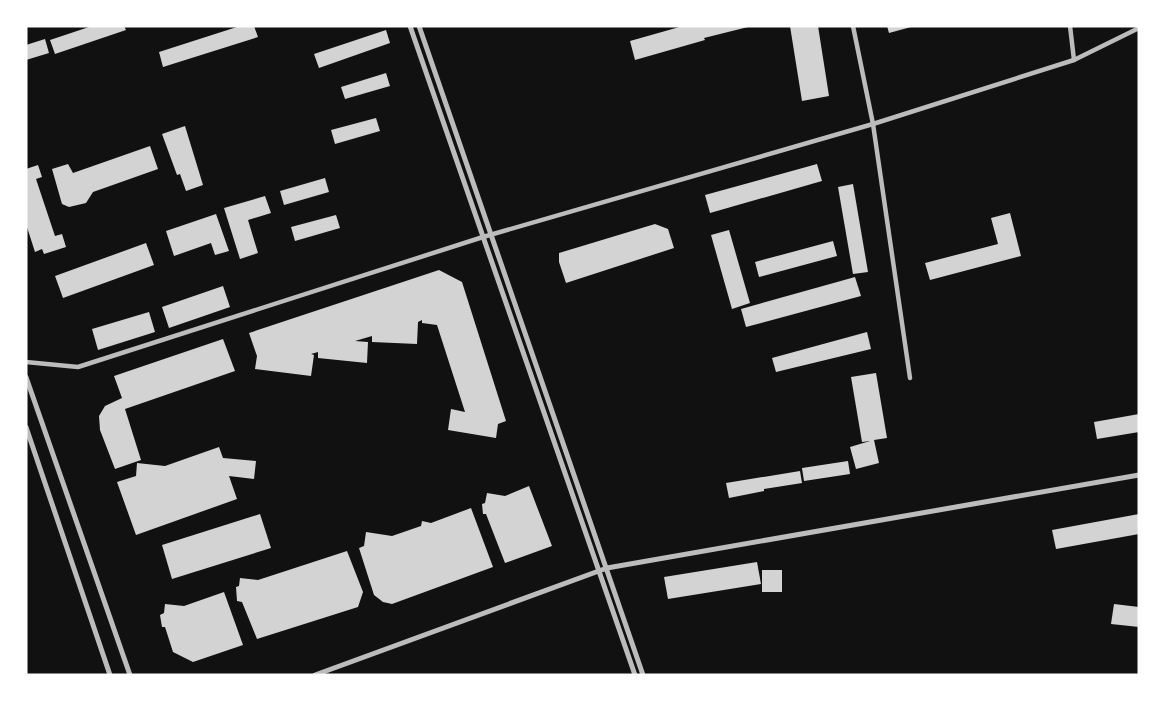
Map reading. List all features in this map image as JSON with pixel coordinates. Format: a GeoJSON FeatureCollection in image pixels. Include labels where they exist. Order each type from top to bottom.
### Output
{"type":"FeatureCollection","features":[{"type":"Feature","properties":{"kind":"street"},"geometry":{"type":"LineString","coordinates":[[410,26],[635,675]]}},
{"type":"Feature","properties":{"kind":"street"},"geometry":{"type":"LineString","coordinates":[[419,26],[643,675]]}},
{"type":"Feature","properties":{"kind":"street"},"geometry":{"type":"LineString","coordinates":[[854,26],[873,124],[910,378]]}},
{"type":"Feature","properties":{"kind":"street"},"geometry":{"type":"LineString","coordinates":[[1070,26],[1074,60]]}},
{"type":"Feature","properties":{"kind":"street"},"geometry":{"type":"LineString","coordinates":[[26,362],[78,367],[483,237],[873,124],[1074,60],[1139,28]]}},
{"type":"Feature","properties":{"kind":"street"},"geometry":{"type":"LineString","coordinates":[[26,377],[130,675]]}},
{"type":"Feature","properties":{"kind":"street"},"geometry":{"type":"LineString","coordinates":[[26,427],[110,675]]}},
{"type":"Feature","properties":{"kind":"street"},"geometry":{"type":"LineString","coordinates":[[314,675],[606,568],[1139,474]]}},
{"type":"Feature","properties":{"kind":"building"},"geometry":{"type":"Polygon","coordinates":[[[92,26],[124,26],[126,30],[55,54],[50,40],[92,26]]]}},
{"type":"Feature","properties":{"kind":"building"},"geometry":{"type":"Polygon","coordinates":[[[240,26],[254,26],[258,37],[163,67],[159,52],[240,26]]]}},
{"type":"Feature","properties":{"kind":"building"},"geometry":{"type":"Polygon","coordinates":[[[683,26],[748,27],[704,38],[705,40],[635,60],[630,41],[683,26]]]}},
{"type":"Feature","properties":{"kind":"building"},"geometry":{"type":"Polygon","coordinates":[[[790,26],[818,26],[829,96],[802,101],[790,26]]]}},
{"type":"Feature","properties":{"kind":"building"},"geometry":{"type":"Polygon","coordinates":[[[887,26],[911,26],[911,27],[889,33],[887,26]]]}},
{"type":"Feature","properties":{"kind":"building"},"geometry":{"type":"Polygon","coordinates":[[[386,30],[390,43],[319,68],[314,54],[386,30]]]}},
{"type":"Feature","properties":{"kind":"building"},"geometry":{"type":"Polygon","coordinates":[[[45,39],[49,53],[26,60],[26,45],[45,39]]]}},
{"type":"Feature","properties":{"kind":"building"},"geometry":{"type":"Polygon","coordinates":[[[386,73],[390,86],[345,99],[341,87],[386,73]]]}},
{"type":"Feature","properties":{"kind":"building"},"geometry":{"type":"Polygon","coordinates":[[[376,118],[380,131],[335,144],[331,130],[376,118]]]}},
{"type":"Feature","properties":{"kind":"building"},"geometry":{"type":"Polygon","coordinates":[[[185,126],[203,185],[186,191],[180,174],[177,175],[162,134],[185,126]]]}},
{"type":"Feature","properties":{"kind":"building"},"geometry":{"type":"Polygon","coordinates":[[[150,146],[158,169],[93,192],[86,203],[69,207],[62,204],[52,169],[68,164],[73,173],[150,146]]]}},
{"type":"Feature","properties":{"kind":"building"},"geometry":{"type":"Polygon","coordinates":[[[817,164],[822,181],[710,213],[705,195],[817,164]]]}},
{"type":"Feature","properties":{"kind":"building"},"geometry":{"type":"Polygon","coordinates":[[[38,165],[42,177],[36,179],[55,236],[62,234],[66,247],[44,254],[42,249],[35,252],[26,224],[26,169],[38,165]]]}},
{"type":"Feature","properties":{"kind":"building"},"geometry":{"type":"Polygon","coordinates":[[[325,178],[329,192],[284,205],[280,191],[325,178]]]}},
{"type":"Feature","properties":{"kind":"building"},"geometry":{"type":"Polygon","coordinates":[[[853,184],[868,272],[853,274],[838,187],[853,184]]]}},
{"type":"Feature","properties":{"kind":"building"},"geometry":{"type":"Polygon","coordinates":[[[265,196],[271,213],[248,220],[258,253],[240,259],[224,208],[265,196]]]}},
{"type":"Feature","properties":{"kind":"building"},"geometry":{"type":"Polygon","coordinates":[[[1010,213],[1021,256],[930,280],[925,263],[998,244],[991,218],[1010,213]]]}},
{"type":"Feature","properties":{"kind":"building"},"geometry":{"type":"Polygon","coordinates":[[[216,214],[229,251],[215,255],[211,243],[174,256],[166,231],[216,214]]]}},
{"type":"Feature","properties":{"kind":"building"},"geometry":{"type":"Polygon","coordinates":[[[336,215],[340,228],[295,241],[291,227],[336,215]]]}},
{"type":"Feature","properties":{"kind":"building"},"geometry":{"type":"Polygon","coordinates":[[[655,224],[668,229],[674,248],[566,283],[559,262],[559,253],[655,224]]]}},
{"type":"Feature","properties":{"kind":"building"},"geometry":{"type":"Polygon","coordinates":[[[729,230],[750,303],[732,309],[711,235],[729,230]]]}},
{"type":"Feature","properties":{"kind":"building"},"geometry":{"type":"Polygon","coordinates":[[[833,241],[837,256],[759,277],[755,262],[833,241]]]}},
{"type":"Feature","properties":{"kind":"building"},"geometry":{"type":"Polygon","coordinates":[[[146,243],[154,265],[63,298],[55,276],[146,243]]]}},
{"type":"Feature","properties":{"kind":"building"},"geometry":{"type":"Polygon","coordinates":[[[439,270],[462,282],[506,421],[498,424],[496,438],[448,430],[451,409],[465,412],[437,325],[422,323],[422,320],[418,322],[417,344],[372,342],[372,336],[355,341],[368,342],[367,363],[318,358],[318,352],[311,354],[314,355],[311,376],[255,369],[257,356],[249,333],[439,270]]]}},
{"type":"Feature","properties":{"kind":"building"},"geometry":{"type":"Polygon","coordinates":[[[855,277],[861,296],[746,327],[741,309],[855,277]]]}},
{"type":"Feature","properties":{"kind":"building"},"geometry":{"type":"Polygon","coordinates":[[[223,286],[230,307],[169,328],[162,307],[223,286]]]}},
{"type":"Feature","properties":{"kind":"building"},"geometry":{"type":"Polygon","coordinates":[[[149,312],[155,332],[98,350],[92,329],[149,312]]]}},
{"type":"Feature","properties":{"kind":"building"},"geometry":{"type":"Polygon","coordinates":[[[867,332],[871,349],[776,372],[772,358],[867,332]]]}},
{"type":"Feature","properties":{"kind":"building"},"geometry":{"type":"Polygon","coordinates":[[[223,339],[235,371],[125,409],[141,460],[115,469],[100,430],[99,416],[105,406],[122,398],[114,376],[223,339]]]}},
{"type":"Feature","properties":{"kind":"building"},"geometry":{"type":"Polygon","coordinates":[[[876,373],[887,438],[874,440],[879,463],[856,469],[850,447],[870,441],[862,442],[851,377],[876,373]]]}},
{"type":"Feature","properties":{"kind":"building"},"geometry":{"type":"Polygon","coordinates":[[[1139,414],[1139,432],[1097,439],[1094,422],[1139,414]]]}},
{"type":"Feature","properties":{"kind":"building"},"geometry":{"type":"Polygon","coordinates":[[[219,447],[223,458],[256,461],[254,479],[229,476],[237,499],[136,535],[117,482],[136,476],[137,463],[165,466],[219,447]]]}},
{"type":"Feature","properties":{"kind":"building"},"geometry":{"type":"Polygon","coordinates":[[[848,461],[850,474],[804,481],[802,468],[848,461]]]}},
{"type":"Feature","properties":{"kind":"building"},"geometry":{"type":"Polygon","coordinates":[[[800,471],[802,483],[764,489],[764,491],[729,498],[726,483],[800,471]]]}},
{"type":"Feature","properties":{"kind":"building"},"geometry":{"type":"Polygon","coordinates":[[[529,486],[552,546],[505,563],[486,514],[483,514],[482,504],[485,503],[487,493],[505,496],[529,486]]]}},
{"type":"Feature","properties":{"kind":"building"},"geometry":{"type":"Polygon","coordinates":[[[471,508],[493,567],[392,604],[383,602],[374,595],[359,548],[364,546],[366,532],[392,536],[421,526],[422,521],[431,523],[471,508]]]}},
{"type":"Feature","properties":{"kind":"building"},"geometry":{"type":"Polygon","coordinates":[[[260,514],[271,548],[172,579],[162,545],[260,514]]]}},
{"type":"Feature","properties":{"kind":"building"},"geometry":{"type":"Polygon","coordinates":[[[1139,514],[1139,534],[1056,549],[1052,530],[1139,514]]]}},
{"type":"Feature","properties":{"kind":"building"},"geometry":{"type":"Polygon","coordinates":[[[347,551],[363,592],[358,607],[257,639],[242,602],[237,601],[236,587],[239,586],[240,578],[258,580],[347,551]]]}},
{"type":"Feature","properties":{"kind":"building"},"geometry":{"type":"Polygon","coordinates":[[[757,562],[761,584],[668,599],[664,577],[757,562]]]}},
{"type":"Feature","properties":{"kind":"building"},"geometry":{"type":"Polygon","coordinates":[[[762,570],[782,570],[782,592],[762,592],[762,570]]]}},
{"type":"Feature","properties":{"kind":"building"},"geometry":{"type":"Polygon","coordinates":[[[224,592],[243,645],[193,662],[173,652],[165,627],[162,627],[160,615],[164,613],[165,604],[184,606],[224,592]]]}},
{"type":"Feature","properties":{"kind":"building"},"geometry":{"type":"Polygon","coordinates":[[[1114,604],[1139,607],[1139,627],[1111,624],[1114,604]]]}}]}
